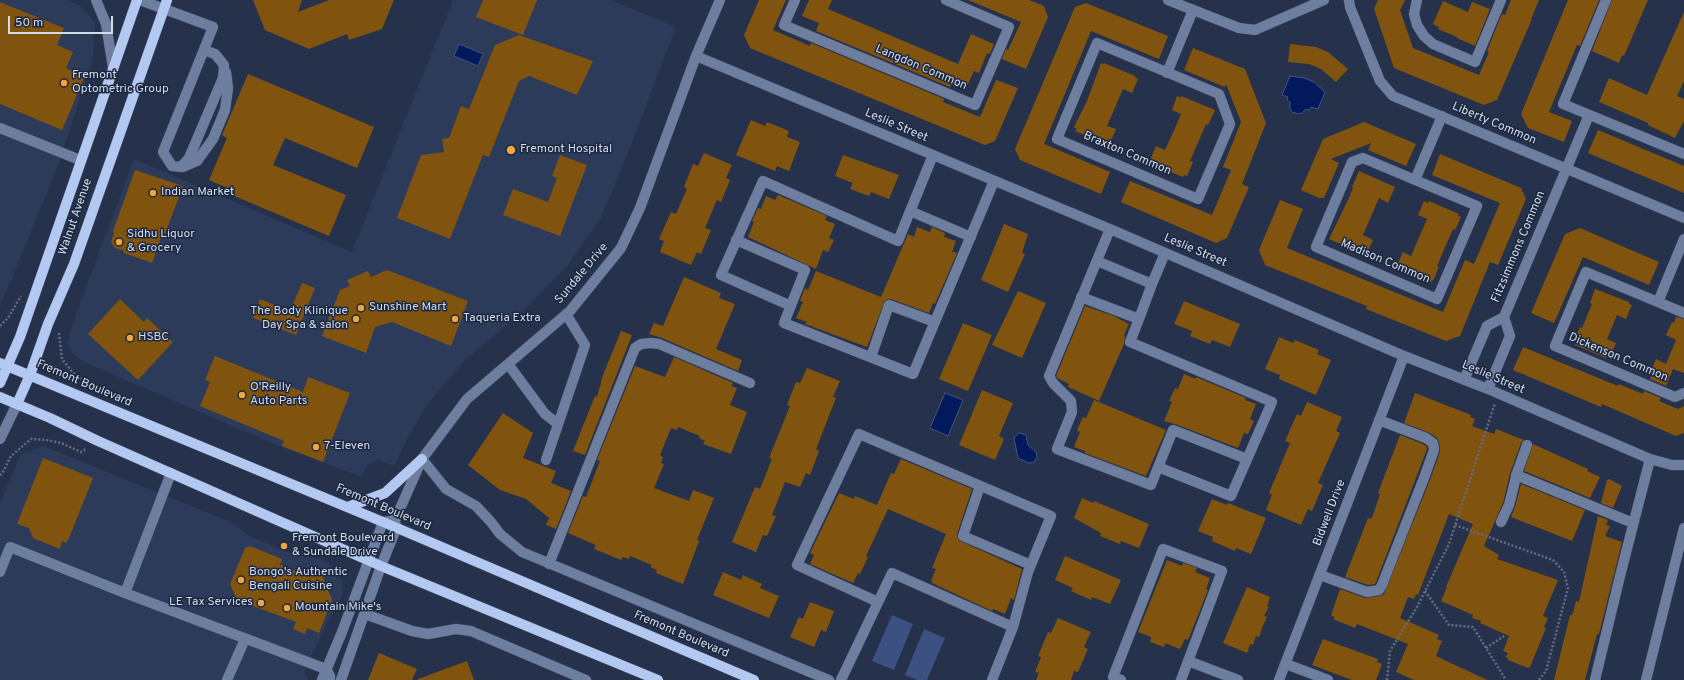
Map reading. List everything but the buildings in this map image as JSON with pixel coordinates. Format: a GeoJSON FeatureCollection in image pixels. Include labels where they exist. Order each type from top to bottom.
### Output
{"type":"FeatureCollection","features":[{"type":"Feature","properties":{"kind":"main road","name":"Walnut Avenue"},"geometry":{"type":"LineString","coordinates":[[0,383],[4,364],[38,287],[80,160],[137,0]]}},
{"type":"Feature","properties":{"kind":"main road","name":"Walnut Avenue"},"geometry":{"type":"LineString","coordinates":[[17,404],[30,375],[48,324],[74,264],[165,4]]}},
{"type":"Feature","properties":{"kind":"main road","name":"Fremont Boulevard"},"geometry":{"type":"LineString","coordinates":[[4,364],[348,508],[383,522],[396,524],[754,680]]}},
{"type":"Feature","properties":{"kind":"main road"},"geometry":{"type":"LineString","coordinates":[[0,397],[368,560],[658,680]]}},
{"type":"Feature","properties":{"kind":"main road"},"geometry":{"type":"LineString","coordinates":[[348,508],[385,493],[422,459]]}},
{"type":"Feature","properties":{"kind":"street"},"geometry":{"type":"LineString","coordinates":[[96,0],[106,24],[113,68]]}},
{"type":"Feature","properties":{"kind":"street"},"geometry":{"type":"LineString","coordinates":[[140,0],[165,4],[213,28],[204,50],[163,152],[172,166],[181,167],[197,161],[213,139],[225,110],[228,88],[224,65],[216,54],[204,50]]}},
{"type":"Feature","properties":{"kind":"street","name":"Sundale Drive"},"geometry":{"type":"LineString","coordinates":[[341,680],[396,524],[422,459],[467,399],[566,314],[620,248],[640,208],[696,56],[720,0]]}},
{"type":"Feature","properties":{"kind":"street","name":"Langdon Common"},"geometry":{"type":"LineString","coordinates":[[795,0],[784,25],[975,105],[1009,27],[946,0]]}},
{"type":"Feature","properties":{"kind":"street"},"geometry":{"type":"LineString","coordinates":[[1168,0],[1239,28],[1255,30],[1324,0]]}},
{"type":"Feature","properties":{"kind":"street","name":"Liberty Common"},"geometry":{"type":"LineString","coordinates":[[1349,0],[1350,7],[1380,81],[1393,96],[1684,218]]}},
{"type":"Feature","properties":{"kind":"street"},"geometry":{"type":"LineString","coordinates":[[1417,0],[1414,14],[1417,25],[1424,36],[1433,44],[1475,62],[1501,0]]}},
{"type":"Feature","properties":{"kind":"street"},"geometry":{"type":"LineString","coordinates":[[1606,0],[1563,104],[1684,154]]}},
{"type":"Feature","properties":{"kind":"street"},"geometry":{"type":"LineString","coordinates":[[1167,73],[1193,10]]}},
{"type":"Feature","properties":{"kind":"street","name":"Braxton Common"},"geometry":{"type":"LineString","coordinates":[[1097,43],[1167,73],[1219,94],[1230,124],[1198,199],[1057,139],[1097,43]]}},
{"type":"Feature","properties":{"kind":"street","name":"Leslie Street"},"geometry":{"type":"LineString","coordinates":[[696,56],[1110,229],[1404,356],[1498,393],[1650,459],[1672,465],[1684,465]]}},
{"type":"Feature","properties":{"kind":"street"},"geometry":{"type":"LineString","coordinates":[[181,167],[189,158],[223,78],[224,65]]}},
{"type":"Feature","properties":{"kind":"street","name":"Fitzsimmons Common"},"geometry":{"type":"LineString","coordinates":[[1488,389],[1510,336],[1504,318],[1589,115]]}},
{"type":"Feature","properties":{"kind":"street"},"geometry":{"type":"LineString","coordinates":[[1415,180],[1442,116]]}},
{"type":"Feature","properties":{"kind":"street"},"geometry":{"type":"LineString","coordinates":[[0,128],[80,160]]}},
{"type":"Feature","properties":{"kind":"street"},"geometry":{"type":"LineString","coordinates":[[791,306],[720,275],[763,181],[898,241],[933,155]]}},
{"type":"Feature","properties":{"kind":"street","name":"Madison Common"},"geometry":{"type":"LineString","coordinates":[[1363,158],[1415,180],[1477,206],[1437,299],[1316,247],[1352,162],[1363,158]]}},
{"type":"Feature","properties":{"kind":"street"},"geometry":{"type":"LineString","coordinates":[[736,240],[805,270],[784,323],[913,374],[994,181]]}},
{"type":"Feature","properties":{"kind":"street"},"geometry":{"type":"LineString","coordinates":[[910,211],[971,236]]}},
{"type":"Feature","properties":{"kind":"street"},"geometry":{"type":"LineString","coordinates":[[1110,229],[1049,376],[1053,383],[1072,401],[1072,412],[1057,449],[1151,485],[1173,430],[1247,459]]}},
{"type":"Feature","properties":{"kind":"street"},"geometry":{"type":"LineString","coordinates":[[1658,302],[1684,239]]}},
{"type":"Feature","properties":{"kind":"street"},"geometry":{"type":"LineString","coordinates":[[1158,467],[1231,496],[1272,402],[1130,342],[1152,284],[1166,253]]}},
{"type":"Feature","properties":{"kind":"street"},"geometry":{"type":"LineString","coordinates":[[1097,261],[1152,284]]}},
{"type":"Feature","properties":{"kind":"street","name":"Dickenson Common"},"geometry":{"type":"LineString","coordinates":[[1684,313],[1586,272],[1555,346],[1675,397],[1684,393]]}},
{"type":"Feature","properties":{"kind":"street"},"geometry":{"type":"LineString","coordinates":[[1081,297],[1139,319]]}},
{"type":"Feature","properties":{"kind":"street"},"geometry":{"type":"LineString","coordinates":[[871,357],[889,305],[935,322]]}},
{"type":"Feature","properties":{"kind":"street"},"geometry":{"type":"LineString","coordinates":[[546,460],[584,345],[566,314]]}},
{"type":"Feature","properties":{"kind":"street"},"geometry":{"type":"LineString","coordinates":[[1464,380],[1487,326],[1504,318]]}},
{"type":"Feature","properties":{"kind":"street"},"geometry":{"type":"LineString","coordinates":[[550,564],[635,348],[641,344],[659,344],[750,383]]}},
{"type":"Feature","properties":{"kind":"street","name":"Bidwell Drive"},"geometry":{"type":"LineString","coordinates":[[1279,680],[1404,356]]}},
{"type":"Feature","properties":{"kind":"street"},"geometry":{"type":"LineString","coordinates":[[508,364],[545,414],[558,424]]}},
{"type":"Feature","properties":{"kind":"street","name":"Walnut Avenue"},"geometry":{"type":"LineString","coordinates":[[0,439],[17,404]]}},
{"type":"Feature","properties":{"kind":"street"},"geometry":{"type":"LineString","coordinates":[[1320,575],[1367,592],[1376,591],[1382,586],[1424,478],[1434,447],[1431,441],[1380,420]]}},
{"type":"Feature","properties":{"kind":"street"},"geometry":{"type":"LineString","coordinates":[[878,602],[797,565],[859,434],[1050,516],[1031,565],[1013,627],[992,680]]}},
{"type":"Feature","properties":{"kind":"street"},"geometry":{"type":"LineString","coordinates":[[1501,522],[1527,445]]}},
{"type":"Feature","properties":{"kind":"street","name":"Fremont Boulevard"},"geometry":{"type":"LineString","coordinates":[[422,459],[446,489],[476,506],[500,534],[511,545],[522,552],[829,680]]}},
{"type":"Feature","properties":{"kind":"street"},"geometry":{"type":"LineString","coordinates":[[1595,680],[1650,459]]}},
{"type":"Feature","properties":{"kind":"street"},"geometry":{"type":"LineString","coordinates":[[125,593],[171,473]]}},
{"type":"Feature","properties":{"kind":"street"},"geometry":{"type":"LineString","coordinates":[[1516,475],[1633,524]]}},
{"type":"Feature","properties":{"kind":"street"},"geometry":{"type":"LineString","coordinates":[[980,486],[963,536],[1031,565]]}},
{"type":"Feature","properties":{"kind":"street"},"geometry":{"type":"LineString","coordinates":[[322,680],[342,632],[383,522]]}},
{"type":"Feature","properties":{"kind":"street"},"geometry":{"type":"LineString","coordinates":[[1646,680],[1684,528]]}},
{"type":"Feature","properties":{"kind":"street"},"geometry":{"type":"LineString","coordinates":[[0,572],[10,547],[125,593],[326,669],[330,676],[330,680]]}},
{"type":"Feature","properties":{"kind":"street"},"geometry":{"type":"LineString","coordinates":[[1121,680],[1113,677],[1163,549],[1222,571],[1181,680]]}},
{"type":"Feature","properties":{"kind":"street"},"geometry":{"type":"LineString","coordinates":[[841,680],[892,573],[1013,627]]}},
{"type":"Feature","properties":{"kind":"street"},"geometry":{"type":"LineString","coordinates":[[365,614],[412,631],[428,634],[456,629],[471,631],[582,679]]}},
{"type":"Feature","properties":{"kind":"street"},"geometry":{"type":"LineString","coordinates":[[227,680],[245,638]]}},
{"type":"Feature","properties":{"kind":"street"},"geometry":{"type":"LineString","coordinates":[[1188,661],[1238,680]]}},
{"type":"Feature","properties":{"kind":"street"},"geometry":{"type":"LineString","coordinates":[[1286,664],[1328,680]]}},
{"type":"Feature","properties":{"kind":"path"},"geometry":{"type":"LineString","coordinates":[[60,330],[58,335],[62,359],[73,373],[86,382],[93,384],[97,404]]}},
{"type":"Feature","properties":{"kind":"path"},"geometry":{"type":"LineString","coordinates":[[1387,680],[1390,651],[1417,607],[1449,544],[1498,393]]}},
{"type":"Feature","properties":{"kind":"path"},"geometry":{"type":"LineString","coordinates":[[0,475],[2,474],[11,456],[31,439],[61,443],[81,452],[98,441]]}},
{"type":"Feature","properties":{"kind":"path"},"geometry":{"type":"LineString","coordinates":[[1455,525],[1553,560],[1564,572],[1568,588],[1546,671],[1539,680]]}},
{"type":"Feature","properties":{"kind":"path"},"geometry":{"type":"LineString","coordinates":[[1425,591],[1449,625],[1473,628],[1506,680]]}},
{"type":"Feature","properties":{"kind":"path"},"geometry":{"type":"LineString","coordinates":[[1486,648],[1504,636]]}},
{"type":"Feature","properties":{"kind":"shaded area"},"geometry":{"type":"Polygon","coordinates":[[[0,0],[67,0],[79,5],[88,14],[95,23],[95,33],[93,57],[59,163],[0,307],[0,0]]]}},
{"type":"Feature","properties":{"kind":"shaded area"},"geometry":{"type":"Polygon","coordinates":[[[453,0],[611,0],[676,27],[633,140],[601,218],[567,266],[520,314],[466,359],[429,402],[407,439],[394,466],[379,460],[367,465],[362,477],[279,446],[86,363],[73,354],[68,343],[71,328],[134,159],[352,252],[453,0]]]}},
{"type":"Feature","properties":{"kind":"shaded area"},"geometry":{"type":"Polygon","coordinates":[[[459,44],[483,54],[478,66],[454,56],[459,44]]]}},
{"type":"Feature","properties":{"kind":"shaded area"},"geometry":{"type":"Polygon","coordinates":[[[1290,76],[1304,78],[1314,82],[1325,92],[1318,109],[1311,107],[1309,110],[1306,109],[1299,114],[1292,112],[1290,109],[1290,102],[1287,100],[1288,97],[1282,95],[1290,76]]]}},
{"type":"Feature","properties":{"kind":"shaded area"},"geometry":{"type":"Polygon","coordinates":[[[945,393],[963,400],[948,436],[930,428],[945,393]]]}},
{"type":"Feature","properties":{"kind":"shaded area"},"geometry":{"type":"Polygon","coordinates":[[[1019,433],[1026,435],[1028,445],[1036,452],[1037,457],[1034,462],[1029,463],[1018,458],[1014,438],[1019,433]]]}},
{"type":"Feature","properties":{"kind":"shaded area"},"geometry":{"type":"Polygon","coordinates":[[[43,446],[231,522],[251,537],[295,555],[323,559],[330,565],[337,572],[342,581],[343,591],[341,600],[329,618],[304,672],[308,680],[0,680],[0,503],[21,454],[43,446]]]}},
{"type":"Feature","properties":{"kind":"shaded area"},"geometry":{"type":"Polygon","coordinates":[[[892,615],[913,624],[894,670],[872,661],[892,615]]]}},
{"type":"Feature","properties":{"kind":"shaded area"},"geometry":{"type":"Polygon","coordinates":[[[924,629],[945,638],[927,680],[917,680],[905,675],[924,629]]]}},
{"type":"Feature","properties":{"kind":"place","name":"Fremont Optometric Group"},"geometry":{"type":"Point","coordinates":[64,83]}},
{"type":"Feature","properties":{"kind":"place","name":"Fremont Hospital"},"geometry":{"type":"Point","coordinates":[511,150]}},
{"type":"Feature","properties":{"kind":"place","name":"Indian Market"},"geometry":{"type":"Point","coordinates":[153,193]}},
{"type":"Feature","properties":{"kind":"place","name":"Sidhu Liquor & Grocery"},"geometry":{"type":"Point","coordinates":[119,242]}},
{"type":"Feature","properties":{"kind":"place","name":"Sunshine Mart"},"geometry":{"type":"Point","coordinates":[361,308]}},
{"type":"Feature","properties":{"kind":"place","name":"The Body Klinique Day Spa & salon"},"geometry":{"type":"Point","coordinates":[356,319]}},
{"type":"Feature","properties":{"kind":"place","name":"Taqueria Extra"},"geometry":{"type":"Point","coordinates":[455,319]}},
{"type":"Feature","properties":{"kind":"place","name":"HSBC"},"geometry":{"type":"Point","coordinates":[130,338]}},
{"type":"Feature","properties":{"kind":"place","name":"O'Reilly Auto Parts"},"geometry":{"type":"Point","coordinates":[242,395]}},
{"type":"Feature","properties":{"kind":"place","name":"7-Eleven"},"geometry":{"type":"Point","coordinates":[316,447]}},
{"type":"Feature","properties":{"kind":"place","name":"Fremont Boulevard & Sundale Drive"},"geometry":{"type":"Point","coordinates":[284,546]}},
{"type":"Feature","properties":{"kind":"place","name":"Bongo's Authentic Bengali Cuisine"},"geometry":{"type":"Point","coordinates":[241,580]}},
{"type":"Feature","properties":{"kind":"place","name":"LE Tax Services"},"geometry":{"type":"Point","coordinates":[261,603]}},
{"type":"Feature","properties":{"kind":"place","name":"Mountain Mike's"},"geometry":{"type":"Point","coordinates":[287,608]}}]}
